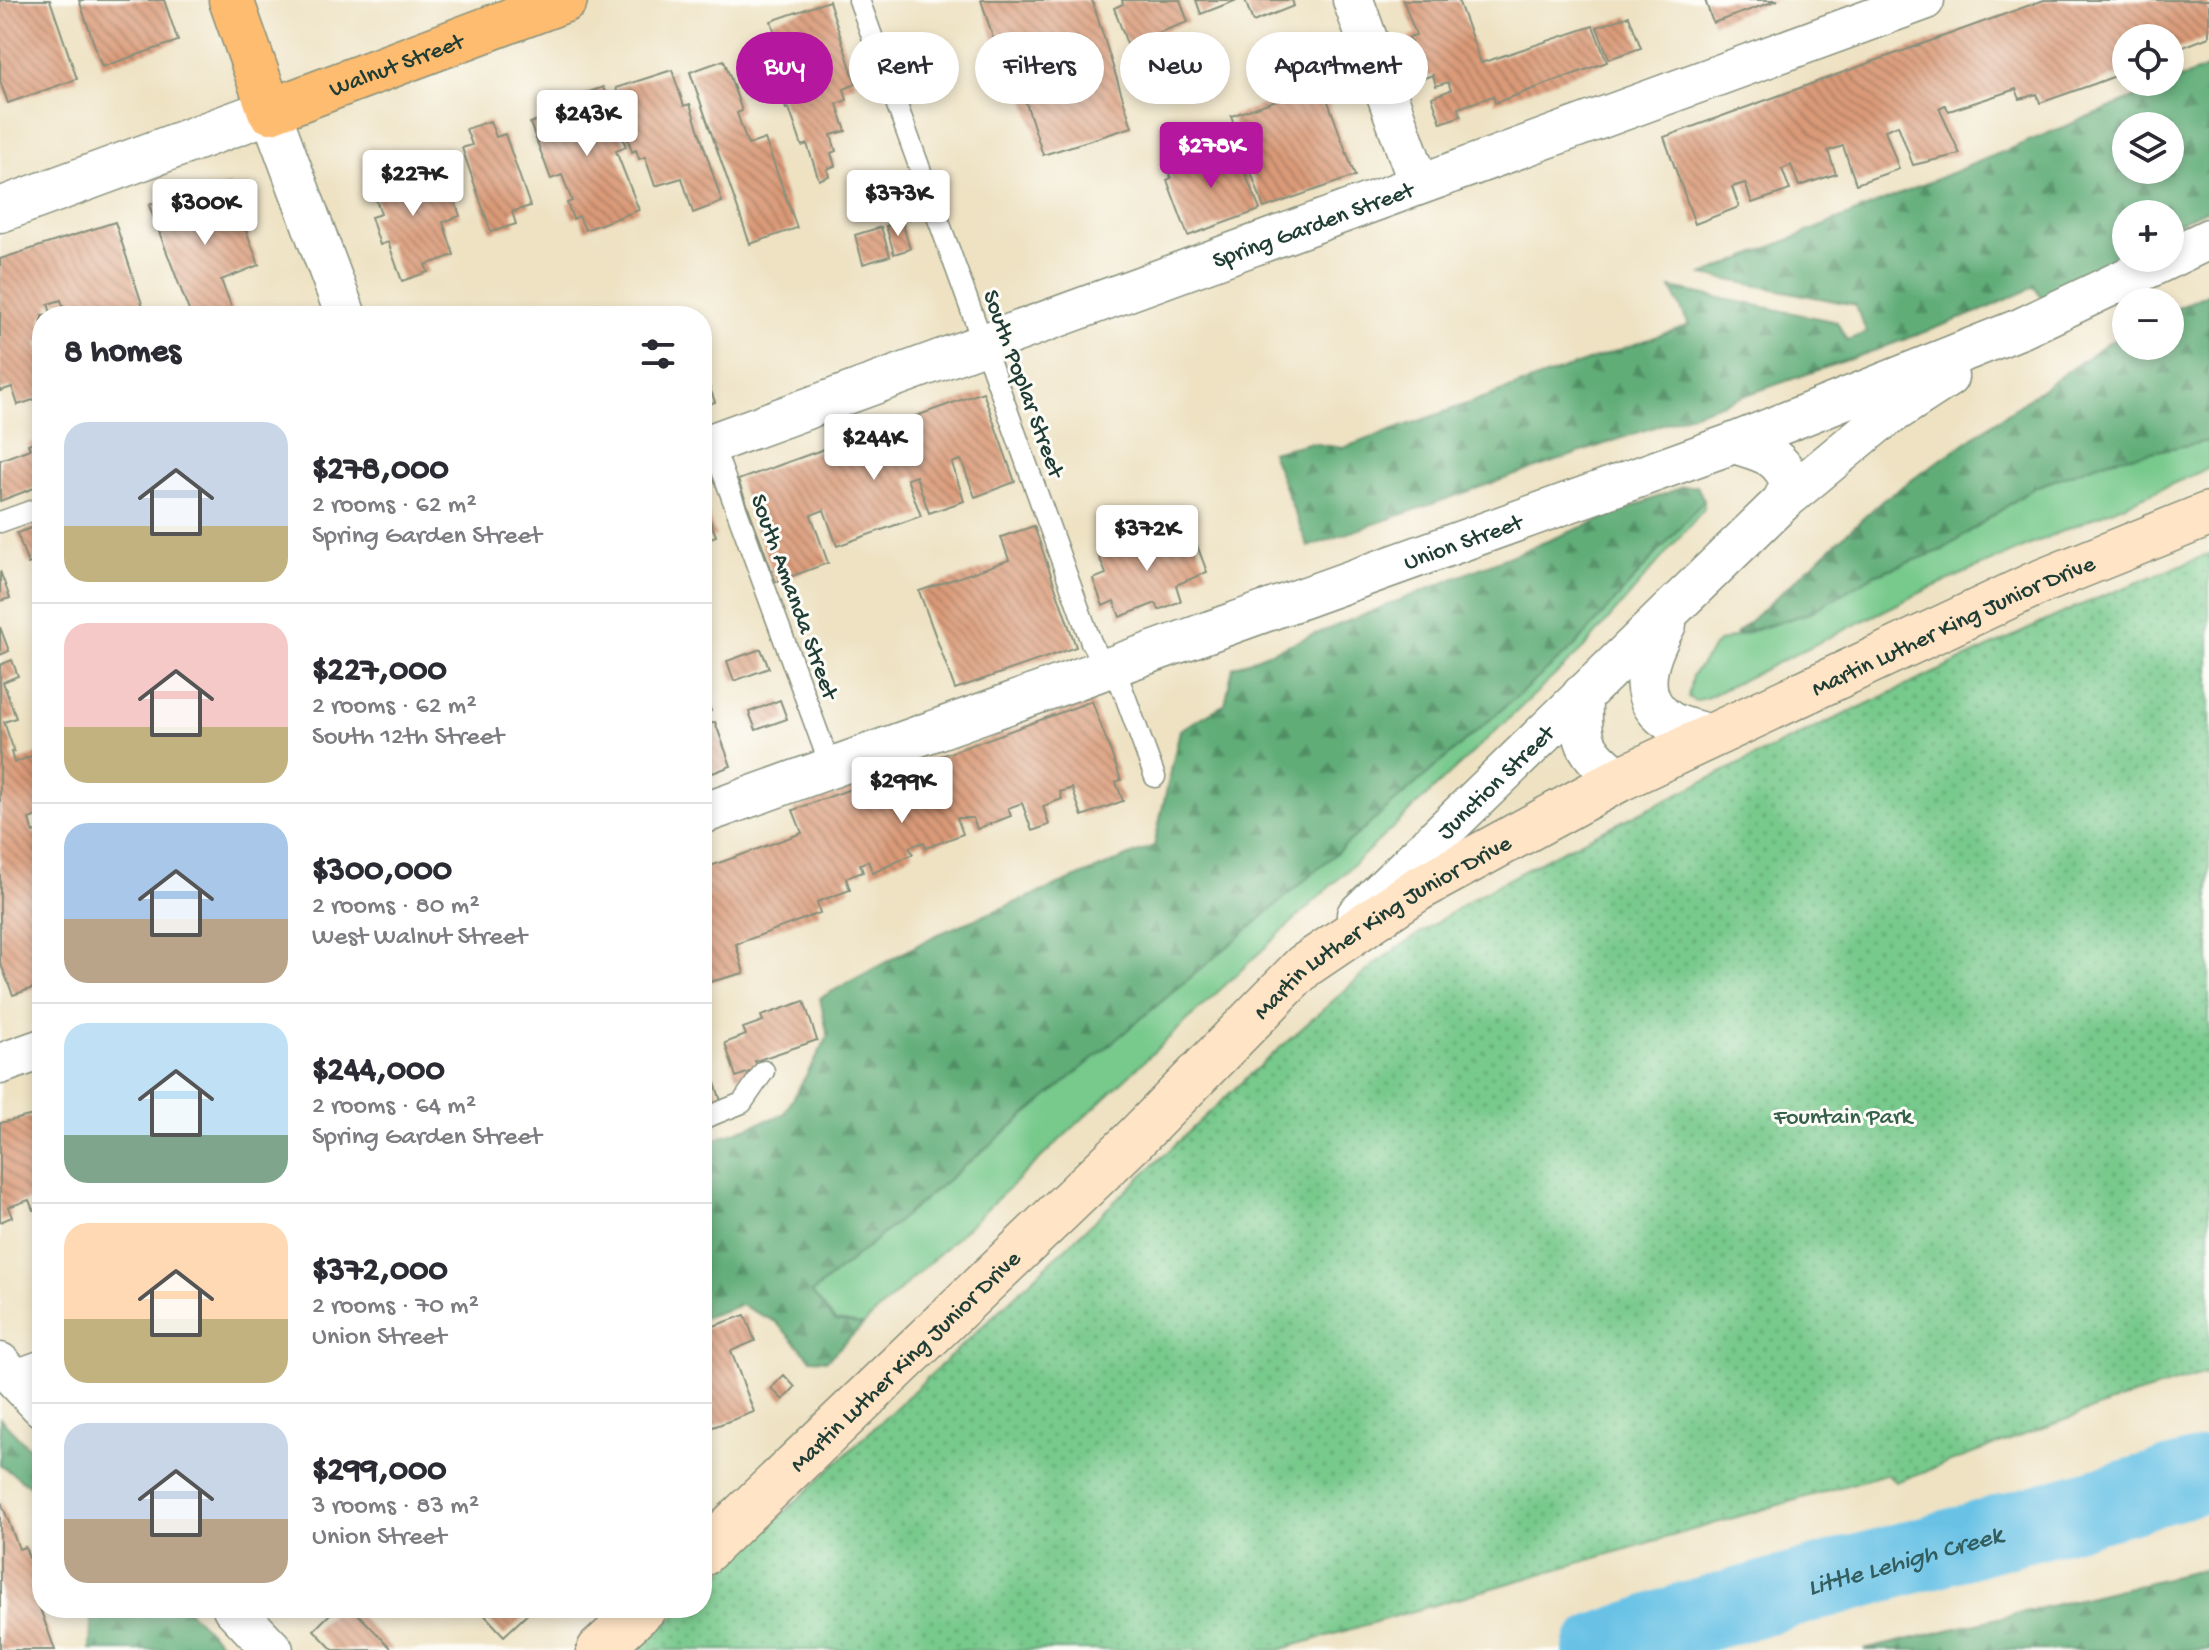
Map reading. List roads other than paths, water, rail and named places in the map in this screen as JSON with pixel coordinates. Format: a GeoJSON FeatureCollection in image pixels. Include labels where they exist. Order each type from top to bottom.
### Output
{"type":"FeatureCollection","features":[{"type":"Feature","properties":{"kind":"main road"},"geometry":{"type":"LineString","coordinates":[[231,0],[270,111]]}},
{"type":"Feature","properties":{"kind":"main road","name":"Walnut Street"},"geometry":{"type":"LineString","coordinates":[[270,111],[565,0]]}},
{"type":"Feature","properties":{"kind":"main road","name":"Martin Luther King Junior Drive"},"geometry":{"type":"LineString","coordinates":[[712,1544],[1133,1141],[1304,966],[1418,889],[1620,779],[2033,585],[2209,514]]}},
{"type":"Feature","properties":{"kind":"main road"},"geometry":{"type":"LineString","coordinates":[[599,1650],[633,1618]]}},
{"type":"Feature","properties":{"kind":"street"},"geometry":{"type":"LineString","coordinates":[[1353,0],[1419,184]]}},
{"type":"Feature","properties":{"kind":"street","name":"Spring Garden Street"},"geometry":{"type":"LineString","coordinates":[[712,443],[1909,3]]}},
{"type":"Feature","properties":{"kind":"street"},"geometry":{"type":"LineString","coordinates":[[0,210],[270,111],[342,306]]}},
{"type":"Feature","properties":{"kind":"street","name":"Union Street"},"geometry":{"type":"LineString","coordinates":[[712,810],[1734,443],[2022,328],[2209,239]]}},
{"type":"Feature","properties":{"kind":"street","name":"Junction Street"},"geometry":{"type":"LineString","coordinates":[[1304,966],[1782,502],[1876,424],[2022,328]]}},
{"type":"Feature","properties":{"kind":"street"},"geometry":{"type":"LineString","coordinates":[[1734,443],[1765,454],[1784,466],[1791,484],[1782,502]]}},
{"type":"Feature","properties":{"kind":"street","name":"Junction Street"},"geometry":{"type":"LineString","coordinates":[[1676,606],[1651,651],[1645,678],[1651,704],[1669,721],[1711,735]]}},
{"type":"Feature","properties":{"kind":"street","name":"Junction Street"},"geometry":{"type":"LineString","coordinates":[[1582,695],[1581,732],[1593,759],[1620,779]]}},
{"type":"Feature","properties":{"kind":"street"},"geometry":{"type":"LineString","coordinates":[[1,1062],[32,1052]]}},
{"type":"Feature","properties":{"kind":"street"},"geometry":{"type":"LineString","coordinates":[[17,1365],[32,1390]]}},
{"type":"Feature","properties":{"kind":"street"},"geometry":{"type":"LineString","coordinates":[[243,1618],[273,1650]]}},
{"type":"Feature","properties":{"kind":"lane","name":"South Poplar Street"},"geometry":{"type":"LineString","coordinates":[[859,0],[1091,642],[1106,670],[1121,685],[1155,777]]}},
{"type":"Feature","properties":{"kind":"lane","name":"South Amanda Street"},"geometry":{"type":"LineString","coordinates":[[712,458],[831,768]]}},
{"type":"Feature","properties":{"kind":"lane"},"geometry":{"type":"LineString","coordinates":[[0,522],[32,511]]}},
{"type":"Feature","properties":{"kind":"lane"},"geometry":{"type":"LineString","coordinates":[[712,1115],[742,1103],[764,1071]]}},
{"type":"Feature","properties":{"kind":"waterway","name":"Little Lehigh Creek"},"geometry":{"type":"LineString","coordinates":[[1600,1650],[1678,1622],[2209,1474]]}},
{"type":"Feature","properties":{"kind":"park label","name":"Fountain Park"},"geometry":{"type":"Point","coordinates":[1843,1115]}}]}
